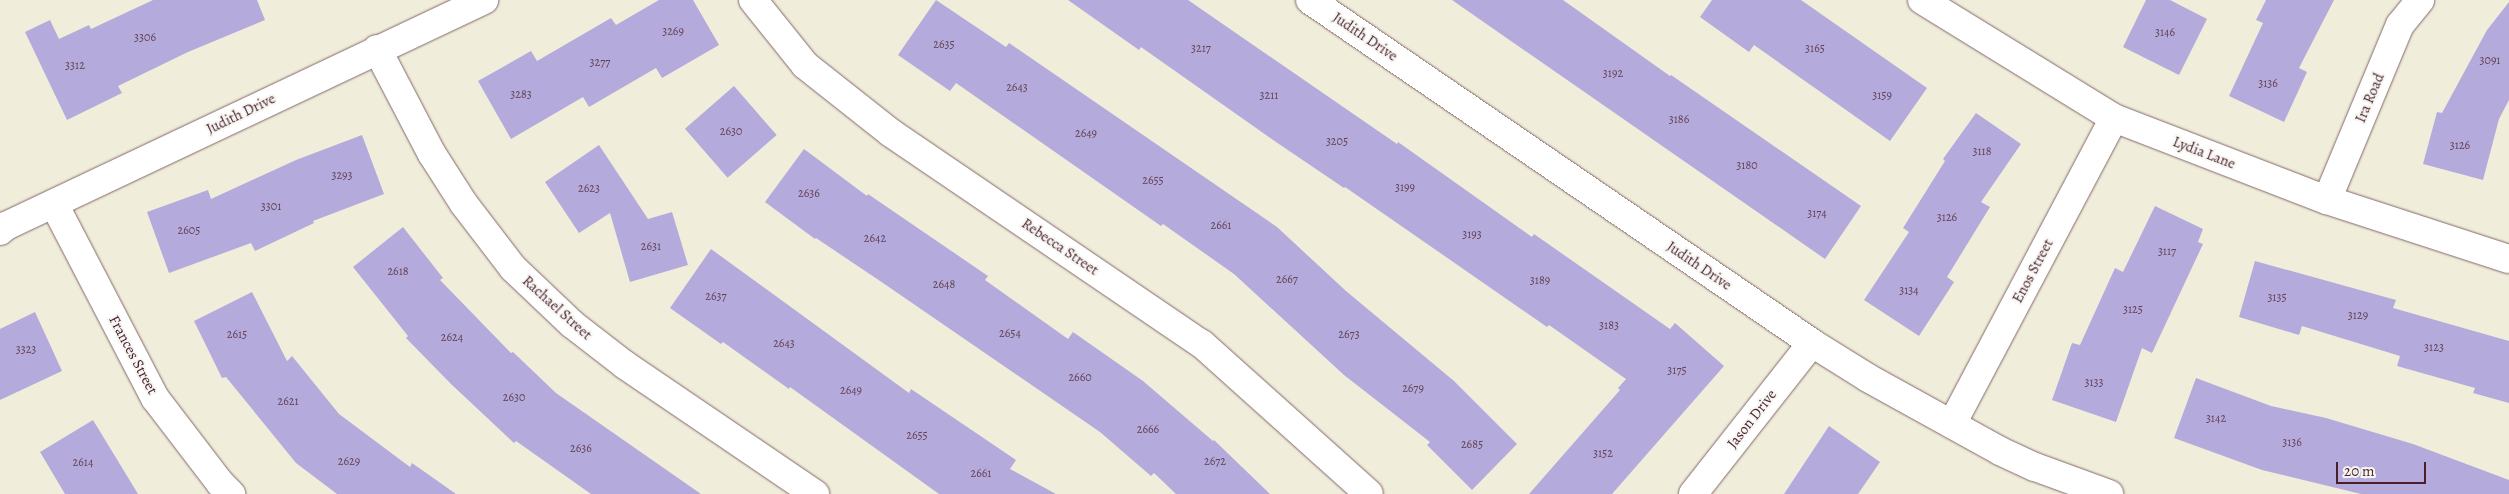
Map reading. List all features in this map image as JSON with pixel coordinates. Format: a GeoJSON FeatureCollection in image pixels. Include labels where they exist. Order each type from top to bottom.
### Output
{"type":"FeatureCollection","features":[{"type":"Feature","properties":{"kind":"street","name":"Judith Drive"},"geometry":{"type":"LineString","coordinates":[[2,223],[54,204],[377,49],[484,0]]}},
{"type":"Feature","properties":{"kind":"street","name":"Rebecca Street"},"geometry":{"type":"LineString","coordinates":[[753,0],[805,65],[891,133],[1202,344],[1369,494]]}},
{"type":"Feature","properties":{"kind":"street","name":"Judith Drive"},"geometry":{"type":"LineString","coordinates":[[1310,0],[1812,343],[1868,378],[2000,451],[2035,467],[2109,494]]}},
{"type":"Feature","properties":{"kind":"street","name":"Lydia Lane"},"geometry":{"type":"LineString","coordinates":[[1922,0],[1952,8],[2114,118],[2327,200],[2509,258]]}},
{"type":"Feature","properties":{"kind":"street","name":"Ira Road"},"geometry":{"type":"LineString","coordinates":[[2327,200],[2400,25],[2420,0]]}},
{"type":"Feature","properties":{"kind":"street","name":"Rachael Street"},"geometry":{"type":"LineString","coordinates":[[377,49],[432,154],[464,204],[513,268],[572,324],[625,365],[815,494]]}},
{"type":"Feature","properties":{"kind":"street","name":"Enos Street"},"geometry":{"type":"LineString","coordinates":[[1952,424],[2114,118]]}},
{"type":"Feature","properties":{"kind":"street","name":"Frances Street"},"geometry":{"type":"LineString","coordinates":[[54,204],[154,398],[220,483],[231,494]]}},
{"type":"Feature","properties":{"kind":"street","name":"Jason Drive"},"geometry":{"type":"LineString","coordinates":[[1693,494],[1812,343]]}},
{"type":"Feature","properties":{"kind":"building"},"geometry":{"type":"Polygon","coordinates":[[[153,0],[257,0],[265,20],[188,52],[118,86],[122,93],[67,120],[25,32],[50,20],[59,39],[89,25],[91,29],[153,0]]]}},
{"type":"Feature","properties":{"kind":"building"},"geometry":{"type":"Polygon","coordinates":[[[659,0],[693,0],[719,45],[662,78],[656,68],[589,107],[583,97],[511,139],[478,81],[531,51],[537,61],[611,18],[616,25],[659,0]]]}},
{"type":"Feature","properties":{"kind":"building"},"geometry":{"type":"Polygon","coordinates":[[[936,0],[1006,47],[1009,43],[1277,227],[1346,291],[1454,381],[1517,444],[1472,490],[1427,445],[1430,442],[1344,375],[1234,274],[1163,224],[1161,226],[956,83],[950,91],[898,55],[936,0]]]}},
{"type":"Feature","properties":{"kind":"building"},"geometry":{"type":"Polygon","coordinates":[[[1068,0],[1188,0],[1397,144],[1398,142],[1532,237],[1534,234],[1670,329],[1675,323],[1724,366],[1612,494],[1529,494],[1620,390],[1618,388],[1626,379],[1549,325],[1547,327],[1345,187],[1276,142],[1141,47],[1139,50],[1068,0]]]}},
{"type":"Feature","properties":{"kind":"building"},"geometry":{"type":"Polygon","coordinates":[[[1452,0],[1563,0],[1670,76],[1861,206],[1825,259],[1452,0]]]}},
{"type":"Feature","properties":{"kind":"building"},"geometry":{"type":"Polygon","coordinates":[[[1712,0],[1801,0],[1927,88],[1890,141],[1754,45],[1749,52],[1700,17],[1712,0]]]}},
{"type":"Feature","properties":{"kind":"building"},"geometry":{"type":"Polygon","coordinates":[[[2146,0],[2170,0],[2207,19],[2179,75],[2123,47],[2146,0]]]}},
{"type":"Feature","properties":{"kind":"building"},"geometry":{"type":"Polygon","coordinates":[[[2266,0],[2334,0],[2299,68],[2307,72],[2284,122],[2229,96],[2263,23],[2256,20],[2266,0]]]}},
{"type":"Feature","properties":{"kind":"building"},"geometry":{"type":"Polygon","coordinates":[[[2509,2],[2509,100],[2499,119],[2483,180],[2423,164],[2437,112],[2442,113],[2487,30],[2509,2]]]}},
{"type":"Feature","properties":{"kind":"building"},"geometry":{"type":"Polygon","coordinates":[[[734,86],[777,135],[728,178],[685,129],[734,86]]]}},
{"type":"Feature","properties":{"kind":"building"},"geometry":{"type":"Polygon","coordinates":[[[1976,113],[2021,144],[1981,202],[1990,207],[1947,277],[1954,282],[1919,336],[1864,300],[1909,232],[1903,228],[1945,161],[1943,159],[1976,113]]]}},
{"type":"Feature","properties":{"kind":"building"},"geometry":{"type":"Polygon","coordinates":[[[362,135],[384,194],[313,221],[314,223],[255,251],[251,243],[169,273],[147,212],[208,190],[211,199],[296,160],[362,135]]]}},
{"type":"Feature","properties":{"kind":"building"},"geometry":{"type":"Polygon","coordinates":[[[599,145],[648,219],[672,212],[688,265],[630,282],[610,213],[579,233],[545,182],[599,145]]]}},
{"type":"Feature","properties":{"kind":"building"},"geometry":{"type":"Polygon","coordinates":[[[804,149],[867,196],[868,194],[988,276],[985,280],[1068,339],[1073,332],[1143,381],[1214,440],[1270,494],[1176,494],[1154,473],[1151,476],[1100,432],[883,283],[815,239],[765,202],[804,149]]]}},
{"type":"Feature","properties":{"kind":"building"},"geometry":{"type":"Polygon","coordinates":[[[2155,206],[2203,229],[2198,242],[2203,244],[2152,353],[2142,348],[2116,422],[2052,400],[2072,343],[2080,345],[2115,268],[2123,272],[2155,206]]]}},
{"type":"Feature","properties":{"kind":"building"},"geometry":{"type":"Polygon","coordinates":[[[403,227],[443,278],[440,280],[511,353],[513,352],[556,393],[701,494],[591,494],[516,441],[514,443],[451,384],[406,338],[408,336],[353,267],[403,227]]]}},
{"type":"Feature","properties":{"kind":"building"},"geometry":{"type":"Polygon","coordinates":[[[711,249],[909,393],[911,389],[1016,460],[1010,469],[1056,494],[939,494],[790,387],[789,389],[723,342],[721,344],[670,308],[711,249]]]}},
{"type":"Feature","properties":{"kind":"building"},"geometry":{"type":"Polygon","coordinates":[[[2255,261],[2396,300],[2393,308],[2509,341],[2509,403],[2473,393],[2475,388],[2397,366],[2400,356],[2302,326],[2299,335],[2239,317],[2255,261]]]}},
{"type":"Feature","properties":{"kind":"building"},"geometry":{"type":"Polygon","coordinates":[[[252,292],[287,361],[292,356],[339,414],[410,467],[412,463],[456,494],[337,494],[296,463],[226,377],[222,378],[194,321],[252,292]]]}},
{"type":"Feature","properties":{"kind":"building"},"geometry":{"type":"Polygon","coordinates":[[[35,312],[62,371],[0,400],[0,329],[35,312]]]}},
{"type":"Feature","properties":{"kind":"building"},"geometry":{"type":"Polygon","coordinates":[[[2196,378],[2271,406],[2326,418],[2413,444],[2509,480],[2509,494],[2361,494],[2262,470],[2174,438],[2196,378]]]}},
{"type":"Feature","properties":{"kind":"building"},"geometry":{"type":"Polygon","coordinates":[[[93,420],[138,494],[65,494],[40,452],[93,420]]]}},
{"type":"Feature","properties":{"kind":"building"},"geometry":{"type":"Polygon","coordinates":[[[1829,426],[1880,462],[1858,494],[1784,494],[1829,426]]]}}]}
